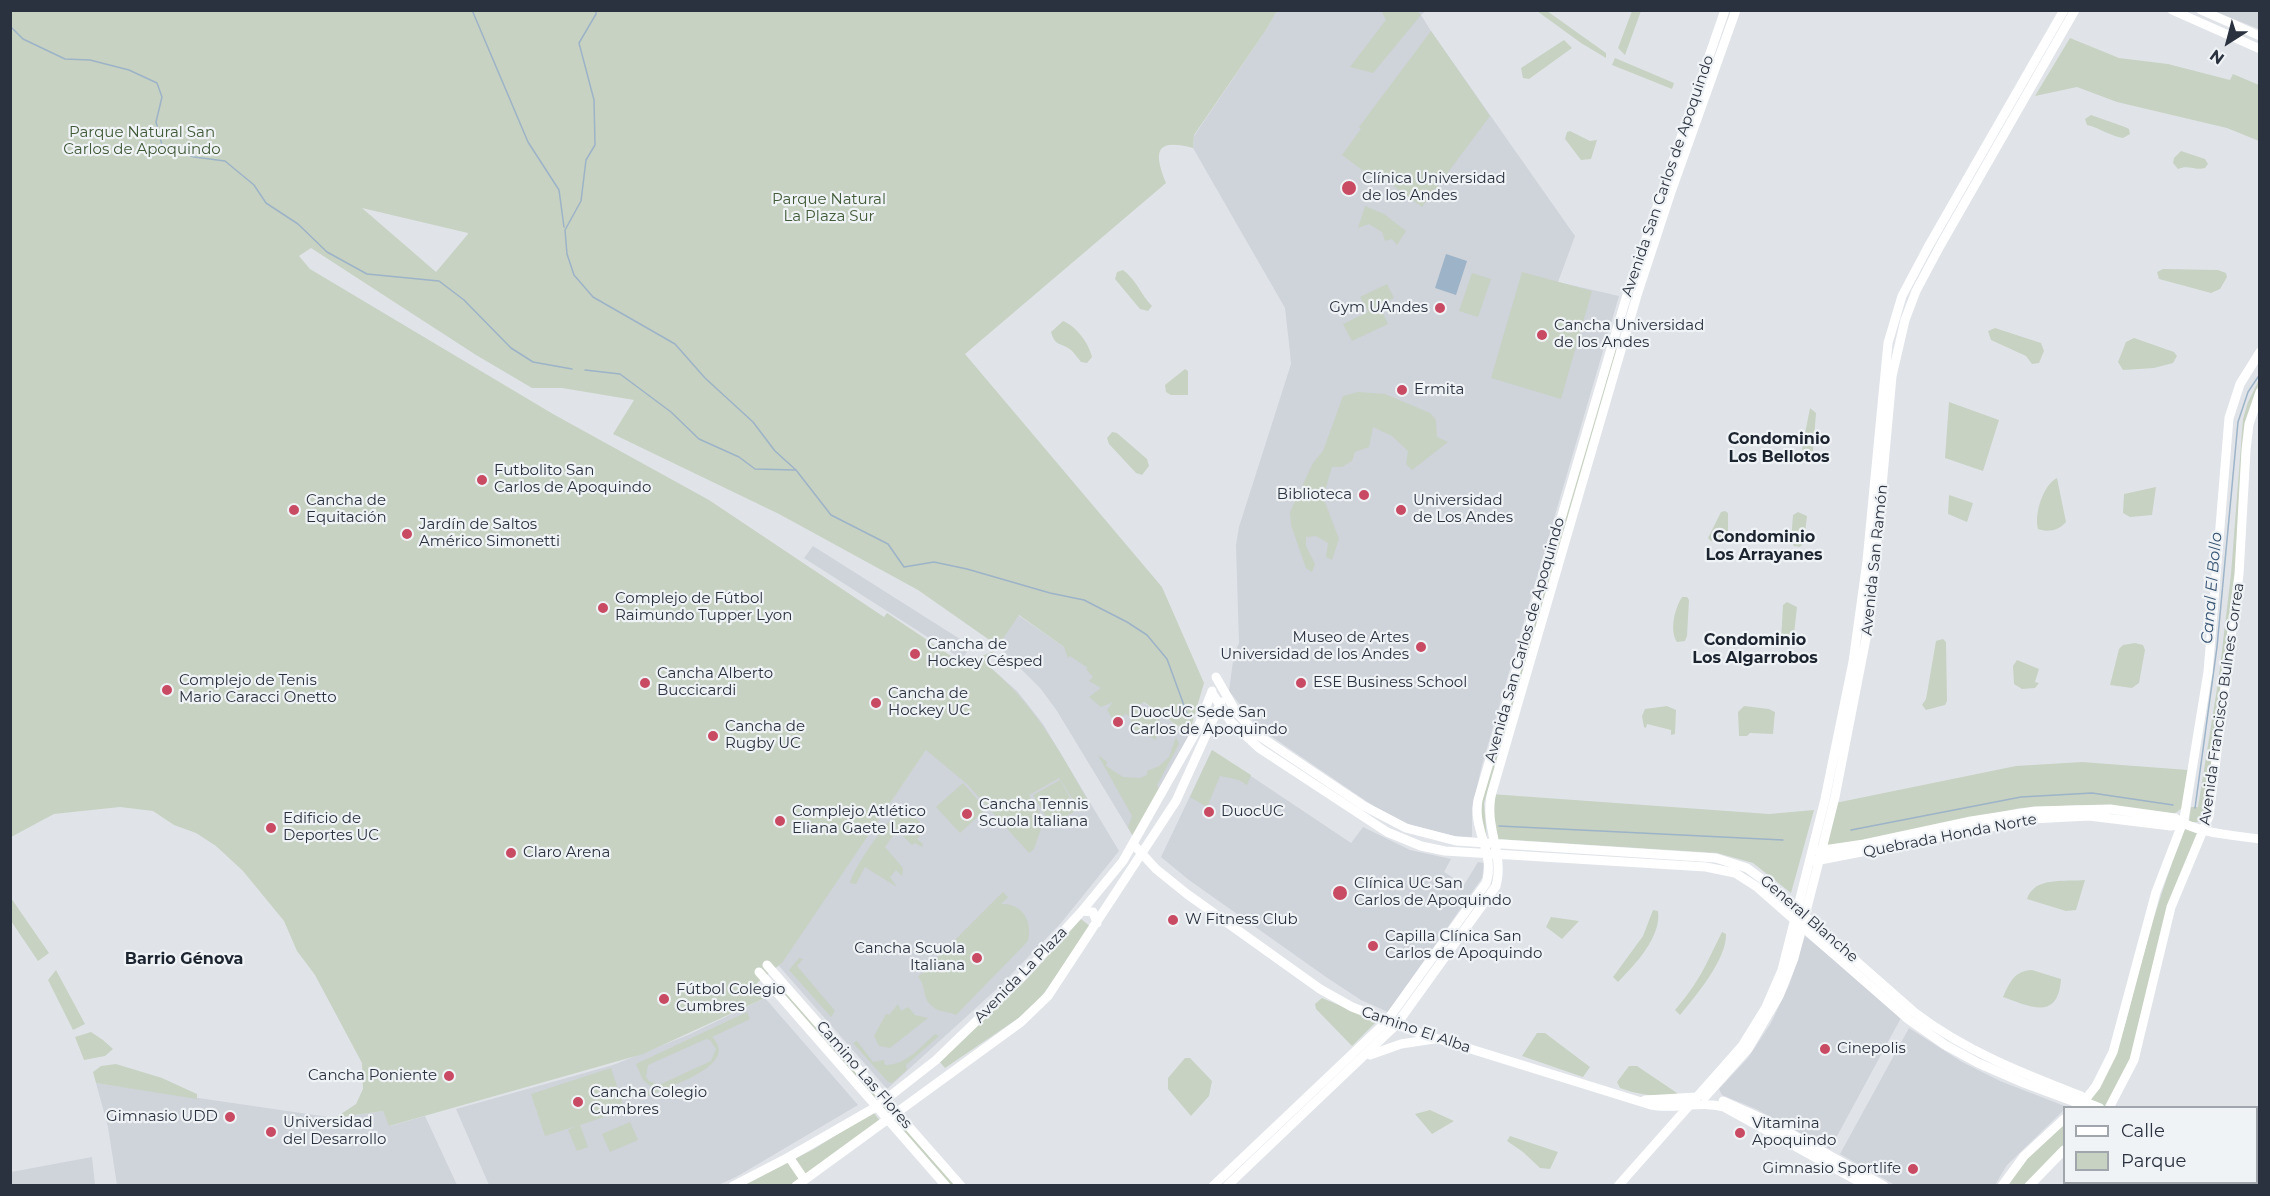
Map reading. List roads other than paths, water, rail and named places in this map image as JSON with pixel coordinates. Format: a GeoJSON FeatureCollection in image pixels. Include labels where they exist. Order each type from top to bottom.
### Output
{"type":"FeatureCollection","features":[{"type":"Feature","properties":{"kind":"street","name":"Avenida San Carlos de Apoquindo"},"geometry":{"type":"LineString","coordinates":[[1213,1185],[1391,1023],[1484,889],[1489,871],[1476,814],[1478,800],[1613,339],[1725,10]]}},
{"type":"Feature","properties":{"kind":"street","name":"Avenida San Carlos de Apoquindo"},"geometry":{"type":"LineString","coordinates":[[1227,1185],[1360,1061],[1493,892],[1498,875],[1497,854],[1489,823],[1490,800],[1624,341],[1671,192],[1737,10]]}},
{"type":"Feature","properties":{"kind":"street","name":"Avenida San Ramón"},"geometry":{"type":"LineString","coordinates":[[1694,1103],[1738,1061],[1766,1022],[1790,971],[1805,915],[1853,663],[1867,561],[1883,374],[1894,319],[1907,284],[2064,10]]}},
{"type":"Feature","properties":{"kind":"street","name":"Avenida San Ramón"},"geometry":{"type":"LineString","coordinates":[[1618,1185],[1694,1103],[1742,1046],[1763,1013],[1782,970],[1797,908],[1840,777],[1870,618],[1892,376],[1905,320],[1916,291],[1940,246],[2076,10]]}},
{"type":"Feature","properties":{"kind":"street"},"geometry":{"type":"LineString","coordinates":[[2172,10],[2256,47]]}},
{"type":"Feature","properties":{"kind":"street"},"geometry":{"type":"LineString","coordinates":[[2201,10],[2258,35]]}},
{"type":"Feature","properties":{"kind":"street"},"geometry":{"type":"LineString","coordinates":[[2240,40],[2245,36],[2244,29]]}},
{"type":"Feature","properties":{"kind":"street"},"geometry":{"type":"LineString","coordinates":[[2256,47],[2251,40],[2258,35]]}},
{"type":"Feature","properties":{"kind":"street"},"geometry":{"type":"LineString","coordinates":[[1613,339],[1619,337],[1624,341]]}},
{"type":"Feature","properties":{"kind":"street","name":"Avenida Francisco Bulnes Correa"},"geometry":{"type":"LineString","coordinates":[[2081,1105],[2100,1081],[2113,1053],[2156,892],[2182,824],[2208,672],[2229,418],[2240,384],[2259,352]]}},
{"type":"Feature","properties":{"kind":"street","name":"Avenida Francisco Bulnes Correa"},"geometry":{"type":"LineString","coordinates":[[2110,1106],[2134,1060],[2172,907],[2205,830],[2239,574],[2247,441],[2252,413],[2259,392]]}},
{"type":"Feature","properties":{"kind":"street","name":"General Blanche"},"geometry":{"type":"LineString","coordinates":[[1212,693],[1239,731],[1259,748],[1387,832],[1433,849],[1720,869],[1750,882],[1908,1019],[1978,1063],[2081,1105],[2081,1096],[2007,1067],[1960,1043],[1920,1016],[1754,872],[1716,858],[1494,844],[1443,839],[1417,832],[1373,812],[1258,735],[1242,720],[1216,677]]}},
{"type":"Feature","properties":{"kind":"street","name":"Avenida La Plaza"},"geometry":{"type":"LineString","coordinates":[[733,1185],[789,1157],[876,1107],[936,1060],[1013,986],[1082,911],[1120,865],[1197,730],[1216,677]]}},
{"type":"Feature","properties":{"kind":"street","name":"Avenida La Plaza"},"geometry":{"type":"LineString","coordinates":[[796,1185],[1016,1026],[1057,985],[1176,801],[1224,692]]}},
{"type":"Feature","properties":{"kind":"street","name":"Quebrada Honda Norte"},"geometry":{"type":"LineString","coordinates":[[1815,856],[2031,819],[2089,816],[2171,826],[2182,824],[2259,839]]}},
{"type":"Feature","properties":{"kind":"street","name":"Camino El Alba"},"geometry":{"type":"LineString","coordinates":[[1133,844],[1181,890],[1320,989],[1361,1011],[1439,1039],[1640,1101],[1727,1102],[1753,1113],[1884,1185]]}},
{"type":"Feature","properties":{"kind":"street"},"geometry":{"type":"LineString","coordinates":[[1082,911],[1094,912],[1097,923]]}},
{"type":"Feature","properties":{"kind":"street","name":"Camino Las Flores"},"geometry":{"type":"LineString","coordinates":[[767,964],[961,1185]]}},
{"type":"Feature","properties":{"kind":"street","name":"Camino Las Flores"},"geometry":{"type":"LineString","coordinates":[[759,972],[946,1185]]}},
{"type":"Feature","properties":{"kind":"street"},"geometry":{"type":"LineString","coordinates":[[781,997],[789,990]]}},
{"type":"Feature","properties":{"kind":"street"},"geometry":{"type":"LineString","coordinates":[[1360,1061],[1401,1044],[1439,1039]]}},
{"type":"Feature","properties":{"kind":"street"},"geometry":{"type":"LineString","coordinates":[[936,1060],[939,1068],[947,1074]]}},
{"type":"Feature","properties":{"kind":"street"},"geometry":{"type":"LineString","coordinates":[[1978,1063],[1987,1063],[2001,1068],[2007,1067]]}},
{"type":"Feature","properties":{"kind":"street"},"geometry":{"type":"LineString","coordinates":[[2012,1077],[2040,1080]]}},
{"type":"Feature","properties":{"kind":"street","name":"Camino El Alba"},"geometry":{"type":"LineString","coordinates":[[1694,1103],[1729,1110],[1867,1185]]}},
{"type":"Feature","properties":{"kind":"street"},"geometry":{"type":"LineString","coordinates":[[2002,1185],[2024,1156],[2063,1120]]}},
{"type":"Feature","properties":{"kind":"street"},"geometry":{"type":"LineString","coordinates":[[2030,1185],[2063,1151]]}},
{"type":"Feature","properties":{"kind":"street"},"geometry":{"type":"LineString","coordinates":[[789,1157],[804,1179]]}},
{"type":"Feature","properties":{"kind":"water"},"geometry":{"type":"Polygon","coordinates":[[[1446,254],[1467,261],[1456,295],[1435,288],[1446,254]]]}},
{"type":"Feature","properties":{"kind":"waterway"},"geometry":{"type":"LineString","coordinates":[[472,10],[528,142],[559,190],[564,227]]}},
{"type":"Feature","properties":{"kind":"waterway"},"geometry":{"type":"LineString","coordinates":[[596,10],[596,14],[579,43],[594,100],[595,145],[586,160],[581,201],[565,230],[567,254],[574,275],[593,297],[675,344],[705,378],[753,422],[775,451],[796,470],[831,515],[888,544],[904,567],[934,562],[967,569],[1050,593],[1084,600],[1127,622],[1147,635],[1167,659],[1189,719]]}},
{"type":"Feature","properties":{"kind":"waterway"},"geometry":{"type":"LineString","coordinates":[[10,26],[23,39],[65,59],[90,60],[129,70],[157,83],[162,97],[156,122],[162,145],[194,157],[225,161],[254,185],[266,203],[298,224],[327,252],[367,274],[439,281],[464,300],[511,348],[533,362],[572,369]]}},
{"type":"Feature","properties":{"kind":"waterway"},"geometry":{"type":"LineString","coordinates":[[585,370],[620,374],[671,412],[699,439],[739,457],[755,469],[795,470]]}},
{"type":"Feature","properties":{"kind":"waterway","name":"Canal El Bollo"},"geometry":{"type":"LineString","coordinates":[[2195,808],[2217,647],[2238,422],[2248,392],[2260,374]]}},
{"type":"Feature","properties":{"kind":"waterway"},"geometry":{"type":"LineString","coordinates":[[1851,830],[2021,797],[2092,793],[2173,805]]}},
{"type":"Feature","properties":{"kind":"waterway"},"geometry":{"type":"LineString","coordinates":[[1499,826],[1783,840]]}},
{"type":"Feature","properties":{"kind":"place","name":"Clínica Universidad de los Andes"},"geometry":{"type":"Point","coordinates":[1349,188]}},
{"type":"Feature","properties":{"kind":"place","name":"Gym UAndes"},"geometry":{"type":"Point","coordinates":[1440,308]}},
{"type":"Feature","properties":{"kind":"place","name":"Cancha Universidad de los Andes"},"geometry":{"type":"Point","coordinates":[1542,335]}},
{"type":"Feature","properties":{"kind":"place","name":"Ermita"},"geometry":{"type":"Point","coordinates":[1402,390]}},
{"type":"Feature","properties":{"kind":"place","name":"Futbolito San Carlos de Apoquindo"},"geometry":{"type":"Point","coordinates":[482,480]}},
{"type":"Feature","properties":{"kind":"place","name":"Biblioteca"},"geometry":{"type":"Point","coordinates":[1364,495]}},
{"type":"Feature","properties":{"kind":"place","name":"Cancha de Equitación"},"geometry":{"type":"Point","coordinates":[294,510]}},
{"type":"Feature","properties":{"kind":"place","name":"Universidad de Los Andes"},"geometry":{"type":"Point","coordinates":[1401,510]}},
{"type":"Feature","properties":{"kind":"place","name":"Jardín de Saltos Américo Simonetti"},"geometry":{"type":"Point","coordinates":[407,534]}},
{"type":"Feature","properties":{"kind":"place","name":"Complejo de Fútbol Raimundo Tupper Lyon"},"geometry":{"type":"Point","coordinates":[603,608]}},
{"type":"Feature","properties":{"kind":"place","name":"Museo de Artes Universidad de los Andes"},"geometry":{"type":"Point","coordinates":[1421,647]}},
{"type":"Feature","properties":{"kind":"place","name":"Cancha de Hockey Césped"},"geometry":{"type":"Point","coordinates":[915,654]}},
{"type":"Feature","properties":{"kind":"place","name":"Cancha Alberto Buccicardi"},"geometry":{"type":"Point","coordinates":[645,683]}},
{"type":"Feature","properties":{"kind":"place","name":"ESE Business School"},"geometry":{"type":"Point","coordinates":[1301,683]}},
{"type":"Feature","properties":{"kind":"place","name":"Complejo de Tenis Mario Caracci Onetto"},"geometry":{"type":"Point","coordinates":[167,690]}},
{"type":"Feature","properties":{"kind":"place","name":"Cancha de Hockey UC"},"geometry":{"type":"Point","coordinates":[876,703]}},
{"type":"Feature","properties":{"kind":"place","name":"DuocUC Sede San Carlos de Apoquindo"},"geometry":{"type":"Point","coordinates":[1118,722]}},
{"type":"Feature","properties":{"kind":"place","name":"Cancha de Rugby UC"},"geometry":{"type":"Point","coordinates":[713,736]}},
{"type":"Feature","properties":{"kind":"place","name":"DuocUC"},"geometry":{"type":"Point","coordinates":[1209,812]}},
{"type":"Feature","properties":{"kind":"place","name":"Cancha Tennis Scuola Italiana"},"geometry":{"type":"Point","coordinates":[967,814]}},
{"type":"Feature","properties":{"kind":"place","name":"Complejo Atlético Eliana Gaete Lazo"},"geometry":{"type":"Point","coordinates":[780,821]}},
{"type":"Feature","properties":{"kind":"place","name":"Edificio de Deportes UC"},"geometry":{"type":"Point","coordinates":[271,828]}},
{"type":"Feature","properties":{"kind":"place","name":"Claro Arena"},"geometry":{"type":"Point","coordinates":[511,853]}},
{"type":"Feature","properties":{"kind":"place","name":"Clínica UC San Carlos de Apoquindo"},"geometry":{"type":"Point","coordinates":[1340,893]}},
{"type":"Feature","properties":{"kind":"place","name":"W Fitness Club"},"geometry":{"type":"Point","coordinates":[1173,920]}},
{"type":"Feature","properties":{"kind":"place","name":"Capilla Clínica San Carlos de Apoquindo"},"geometry":{"type":"Point","coordinates":[1373,946]}},
{"type":"Feature","properties":{"kind":"place","name":"Cancha Scuola Italiana"},"geometry":{"type":"Point","coordinates":[977,958]}},
{"type":"Feature","properties":{"kind":"place","name":"Fútbol Colegio Cumbres"},"geometry":{"type":"Point","coordinates":[664,999]}},
{"type":"Feature","properties":{"kind":"place","name":"Cinepolis"},"geometry":{"type":"Point","coordinates":[1825,1049]}},
{"type":"Feature","properties":{"kind":"place","name":"Cancha Poniente"},"geometry":{"type":"Point","coordinates":[449,1076]}},
{"type":"Feature","properties":{"kind":"place","name":"Cancha Colegio Cumbres"},"geometry":{"type":"Point","coordinates":[578,1102]}},
{"type":"Feature","properties":{"kind":"place","name":"Gimnasio UDD"},"geometry":{"type":"Point","coordinates":[230,1117]}},
{"type":"Feature","properties":{"kind":"place","name":"Universidad del Desarrollo"},"geometry":{"type":"Point","coordinates":[271,1132]}},
{"type":"Feature","properties":{"kind":"place","name":"Vitamina Apoquindo"},"geometry":{"type":"Point","coordinates":[1740,1133]}},
{"type":"Feature","properties":{"kind":"place","name":"Gimnasio Sportlife"},"geometry":{"type":"Point","coordinates":[1913,1169]}},
{"type":"Feature","properties":{"kind":"district","name":"Condominio Los Bellotos"},"geometry":{"type":"Point","coordinates":[1779,448]}},
{"type":"Feature","properties":{"kind":"district","name":"Condominio Los Arrayanes"},"geometry":{"type":"Point","coordinates":[1764,546]}},
{"type":"Feature","properties":{"kind":"district","name":"Condominio Los Algarrobos"},"geometry":{"type":"Point","coordinates":[1755,649]}},
{"type":"Feature","properties":{"kind":"district","name":"Barrio Génova"},"geometry":{"type":"Point","coordinates":[184,959]}},
{"type":"Feature","properties":{"kind":"park label","name":"Parque Natural San Carlos de Apoquindo"},"geometry":{"type":"Point","coordinates":[142,142]}},
{"type":"Feature","properties":{"kind":"park label","name":"Parque Natural La Plaza Sur"},"geometry":{"type":"Point","coordinates":[829,208]}}]}
